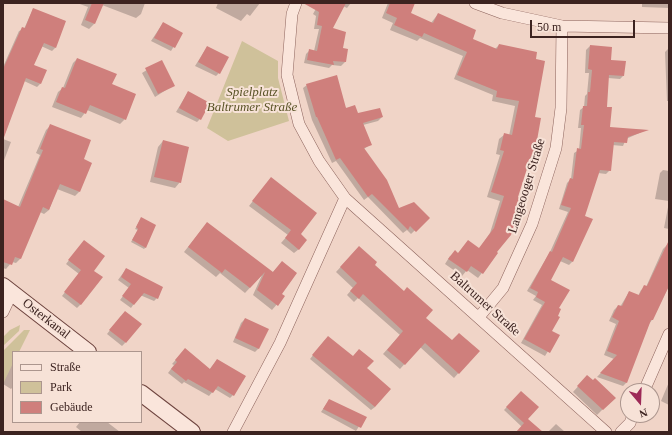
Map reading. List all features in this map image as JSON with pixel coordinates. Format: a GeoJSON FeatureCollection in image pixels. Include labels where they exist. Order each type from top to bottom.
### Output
{"type":"FeatureCollection","features":[{"type":"Feature","properties":{"kind":"main road","name":"Osterkanal"},"geometry":{"type":"LineString","coordinates":[[8,290],[87,351]]}},
{"type":"Feature","properties":{"kind":"main road"},"geometry":{"type":"LineString","coordinates":[[142,394],[192,432]]}},
{"type":"Feature","properties":{"kind":"street","name":"Baltrumer Straße"},"geometry":{"type":"LineString","coordinates":[[296,3],[292,14],[287,75],[300,124],[319,161],[345,198],[480,317],[606,432]]}},
{"type":"Feature","properties":{"kind":"street"},"geometry":{"type":"LineString","coordinates":[[475,3],[502,13],[562,26],[669,28]]}},
{"type":"Feature","properties":{"kind":"street","name":"Langeooger Straße"},"geometry":{"type":"LineString","coordinates":[[480,317],[503,288],[529,231],[556,148],[560,108],[562,26]]}},
{"type":"Feature","properties":{"kind":"street"},"geometry":{"type":"LineString","coordinates":[[233,432],[280,343],[345,198]]}},
{"type":"Feature","properties":{"kind":"street"},"geometry":{"type":"LineString","coordinates":[[3,312],[8,290]]}},
{"type":"Feature","properties":{"kind":"street"},"geometry":{"type":"LineString","coordinates":[[648,383],[669,334]]}},
{"type":"Feature","properties":{"kind":"street"},"geometry":{"type":"LineString","coordinates":[[621,432],[630,423]]}},
{"type":"Feature","properties":{"kind":"green space","name":"Spielplatz Baltrumer Straße"},"geometry":{"type":"Polygon","coordinates":[[[242,41],[278,61],[278,78],[289,121],[228,141],[207,128],[242,41]]]}},
{"type":"Feature","properties":{"kind":"green space"},"geometry":{"type":"Polygon","coordinates":[[[20,325],[19,331],[3,346],[3,337],[10,330],[20,325]]]}},
{"type":"Feature","properties":{"kind":"green space"},"geometry":{"type":"Polygon","coordinates":[[[24,330],[30,330],[20,351],[12,351],[12,365],[3,384],[3,351],[24,330]]]}},
{"type":"Feature","properties":{"kind":"building"},"geometry":{"type":"Polygon","coordinates":[[[92,3],[104,3],[95,24],[85,20],[92,3]]]}},
{"type":"Feature","properties":{"kind":"building"},"geometry":{"type":"Polygon","coordinates":[[[303,3],[346,3],[333,28],[346,32],[343,48],[348,49],[346,62],[333,61],[334,65],[307,60],[309,49],[317,51],[322,26],[317,25],[319,12],[303,3]]]}},
{"type":"Feature","properties":{"kind":"building"},"geometry":{"type":"Polygon","coordinates":[[[390,3],[415,3],[411,13],[433,23],[438,13],[476,30],[473,39],[497,49],[499,44],[537,52],[536,59],[545,61],[535,117],[541,118],[534,157],[531,156],[518,197],[523,199],[511,235],[497,252],[498,253],[483,274],[471,266],[467,272],[448,259],[455,250],[458,253],[468,240],[479,248],[494,228],[504,196],[491,192],[504,151],[500,150],[504,133],[512,135],[519,101],[496,97],[497,91],[457,75],[467,52],[424,33],[422,37],[394,25],[397,18],[386,13],[390,3]]]}},
{"type":"Feature","properties":{"kind":"building"},"geometry":{"type":"Polygon","coordinates":[[[33,8],[66,21],[56,48],[44,43],[34,65],[47,70],[41,84],[26,78],[3,140],[3,69],[22,27],[25,28],[33,8]]]}},
{"type":"Feature","properties":{"kind":"building"},"geometry":{"type":"Polygon","coordinates":[[[163,22],[183,33],[175,48],[154,38],[163,22]]]}},
{"type":"Feature","properties":{"kind":"building"},"geometry":{"type":"Polygon","coordinates":[[[590,45],[612,47],[611,60],[626,61],[624,76],[609,75],[607,107],[612,107],[610,127],[649,130],[628,137],[627,143],[614,142],[611,171],[600,170],[585,216],[593,219],[573,262],[563,257],[551,280],[570,290],[559,308],[561,309],[558,316],[560,317],[552,331],[560,335],[550,353],[524,339],[545,302],[536,297],[538,292],[530,288],[550,251],[552,252],[571,208],[561,205],[570,178],[573,179],[577,148],[581,149],[584,125],[581,125],[583,106],[587,106],[592,70],[588,69],[590,45]]]}},
{"type":"Feature","properties":{"kind":"building"},"geometry":{"type":"Polygon","coordinates":[[[207,46],[229,57],[220,74],[198,62],[207,46]]]}},
{"type":"Feature","properties":{"kind":"building"},"geometry":{"type":"Polygon","coordinates":[[[77,58],[117,74],[112,84],[136,94],[126,120],[90,105],[86,114],[56,102],[62,87],[65,88],[77,58]]]}},
{"type":"Feature","properties":{"kind":"building"},"geometry":{"type":"Polygon","coordinates":[[[162,60],[175,86],[158,94],[145,68],[162,60]]]}},
{"type":"Feature","properties":{"kind":"building"},"geometry":{"type":"Polygon","coordinates":[[[337,75],[346,108],[355,105],[358,113],[380,108],[383,117],[363,123],[372,145],[364,148],[387,180],[399,208],[414,202],[430,218],[416,232],[410,226],[408,230],[372,194],[368,197],[340,158],[336,160],[316,117],[306,84],[337,75]]]}},
{"type":"Feature","properties":{"kind":"building"},"geometry":{"type":"Polygon","coordinates":[[[188,91],[210,103],[201,120],[179,108],[188,91]]]}},
{"type":"Feature","properties":{"kind":"building"},"geometry":{"type":"Polygon","coordinates":[[[50,124],[91,140],[84,159],[92,163],[80,192],[60,184],[49,210],[43,207],[21,259],[15,257],[12,265],[3,262],[3,199],[20,207],[43,150],[40,149],[50,124]]]}},
{"type":"Feature","properties":{"kind":"building"},"geometry":{"type":"Polygon","coordinates":[[[163,140],[189,147],[181,183],[154,177],[163,140]]]}},
{"type":"Feature","properties":{"kind":"building"},"geometry":{"type":"Polygon","coordinates":[[[271,177],[317,213],[301,234],[307,240],[299,250],[285,238],[291,230],[252,201],[271,177]]]}},
{"type":"Feature","properties":{"kind":"building"},"geometry":{"type":"Polygon","coordinates":[[[141,217],[156,225],[146,248],[132,240],[138,229],[136,227],[141,217]]]}},
{"type":"Feature","properties":{"kind":"building"},"geometry":{"type":"Polygon","coordinates":[[[207,222],[273,272],[282,261],[297,273],[282,294],[285,296],[278,306],[257,290],[265,272],[250,288],[225,269],[222,273],[188,247],[207,222]]]}},
{"type":"Feature","properties":{"kind":"building"},"geometry":{"type":"Polygon","coordinates":[[[84,240],[105,256],[94,271],[103,277],[81,305],[64,292],[81,270],[68,260],[84,240]]]}},
{"type":"Feature","properties":{"kind":"building"},"geometry":{"type":"Polygon","coordinates":[[[669,240],[669,286],[653,320],[651,320],[627,383],[600,373],[617,355],[607,351],[619,321],[612,317],[618,305],[622,306],[629,291],[639,295],[644,285],[647,286],[669,240]]]}},
{"type":"Feature","properties":{"kind":"building"},"geometry":{"type":"Polygon","coordinates":[[[359,246],[377,262],[375,265],[404,291],[407,287],[433,310],[426,318],[452,340],[459,333],[480,351],[459,374],[425,343],[405,365],[387,350],[403,331],[363,294],[359,299],[350,291],[357,283],[340,267],[359,246]]]}},
{"type":"Feature","properties":{"kind":"building"},"geometry":{"type":"Polygon","coordinates":[[[126,268],[163,287],[158,299],[144,293],[134,305],[122,296],[131,284],[121,277],[126,268]]]}},
{"type":"Feature","properties":{"kind":"building"},"geometry":{"type":"Polygon","coordinates":[[[125,311],[142,324],[126,343],[109,330],[125,311]]]}},
{"type":"Feature","properties":{"kind":"building"},"geometry":{"type":"Polygon","coordinates":[[[245,318],[269,329],[259,349],[235,338],[245,318]]]}},
{"type":"Feature","properties":{"kind":"building"},"geometry":{"type":"Polygon","coordinates":[[[328,336],[353,356],[359,349],[374,361],[367,368],[391,389],[375,407],[312,355],[328,336]]]}},
{"type":"Feature","properties":{"kind":"building"},"geometry":{"type":"Polygon","coordinates":[[[185,348],[210,369],[217,359],[246,376],[234,396],[218,386],[213,393],[188,379],[186,381],[171,369],[177,362],[175,360],[185,348]]]}},
{"type":"Feature","properties":{"kind":"building"},"geometry":{"type":"Polygon","coordinates":[[[587,375],[593,380],[595,378],[616,398],[603,410],[577,386],[587,375]]]}},
{"type":"Feature","properties":{"kind":"building"},"geometry":{"type":"Polygon","coordinates":[[[521,391],[539,407],[528,419],[543,432],[516,432],[524,423],[506,407],[521,391]]]}},
{"type":"Feature","properties":{"kind":"building"},"geometry":{"type":"Polygon","coordinates":[[[329,399],[367,417],[361,428],[323,409],[329,399]]]}}]}
